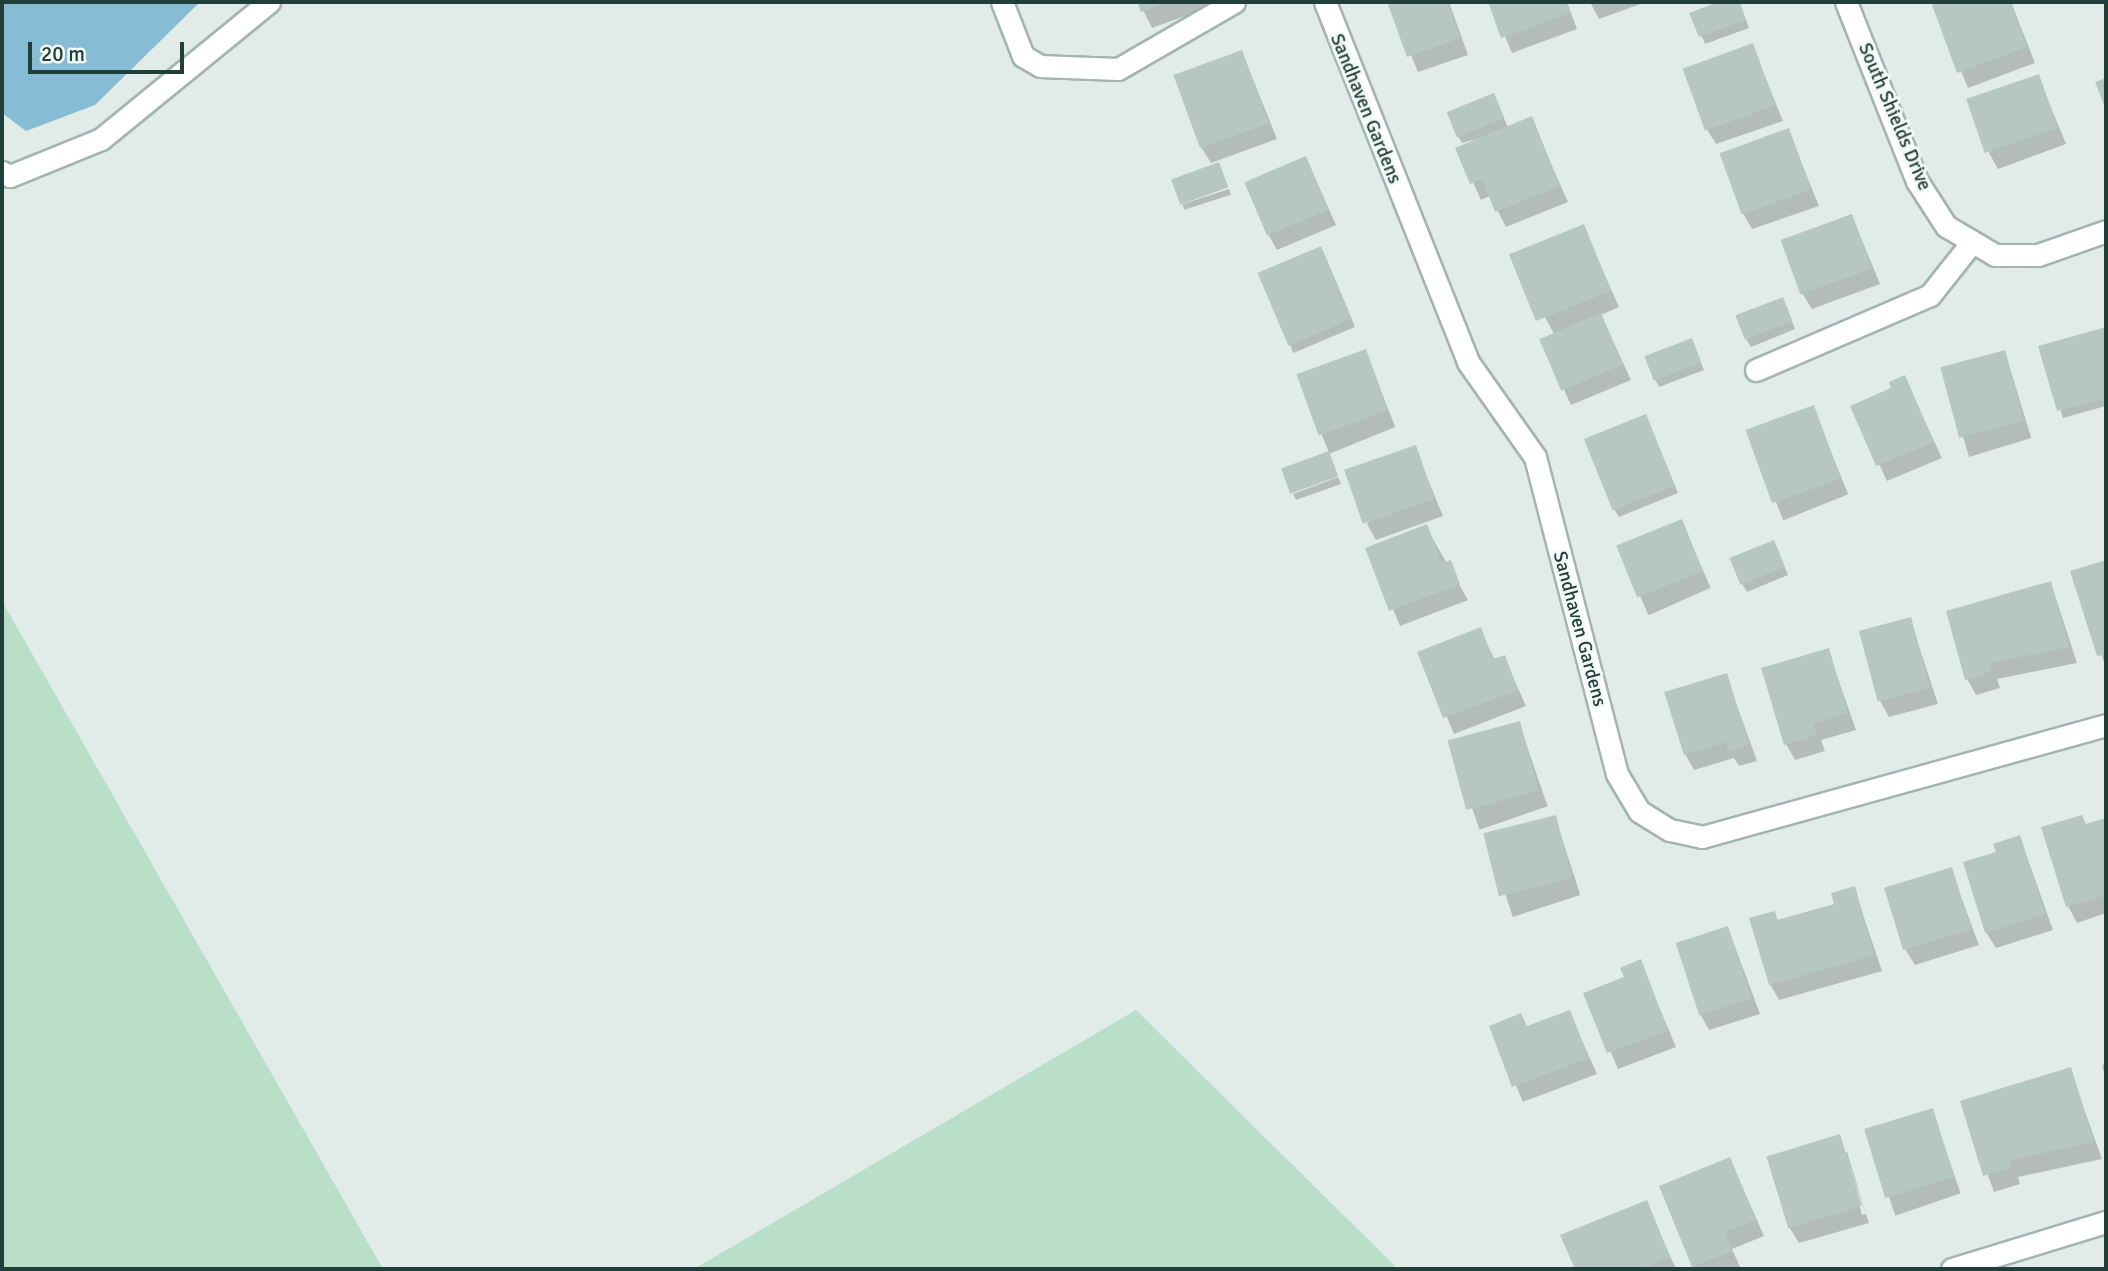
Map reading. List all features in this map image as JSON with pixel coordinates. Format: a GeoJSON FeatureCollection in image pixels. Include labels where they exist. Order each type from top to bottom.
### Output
{"type":"FeatureCollection","features":[{"type":"Feature","properties":{"kind":"street"},"geometry":{"type":"LineString","coordinates":[[2,172],[10,176],[101,139],[269,2]]}},
{"type":"Feature","properties":{"kind":"street"},"geometry":{"type":"LineString","coordinates":[[1002,2],[1023,56],[1040,66],[1118,69],[1234,2]]}},
{"type":"Feature","properties":{"kind":"street","name":"Sandhaven Gardens"},"geometry":{"type":"LineString","coordinates":[[1325,2],[1468,362],[1535,457],[1617,774],[1639,811],[1670,830],[1702,837],[2106,725]]}},
{"type":"Feature","properties":{"kind":"street","name":"South Shields Drive"},"geometry":{"type":"LineString","coordinates":[[1846,2],[1917,181],[1946,226],[1995,255],[2038,255],[2106,232]]}},
{"type":"Feature","properties":{"kind":"street"},"geometry":{"type":"LineString","coordinates":[[1756,370],[1930,295],[1972,242]]}},
{"type":"Feature","properties":{"kind":"street"},"geometry":{"type":"LineString","coordinates":[[1952,1269],[2106,1222]]}},
{"type":"Feature","properties":{"kind":"green space"},"geometry":{"type":"Polygon","coordinates":[[[2,601],[383,1269],[2,1269],[2,601]]]}},
{"type":"Feature","properties":{"kind":"green space"},"geometry":{"type":"Polygon","coordinates":[[[1136,1010],[1398,1269],[694,1269],[1136,1010]]]}},
{"type":"Feature","properties":{"kind":"water"},"geometry":{"type":"Polygon","coordinates":[[[2,2],[200,2],[95,105],[26,131],[2,113],[2,2]]]}},
{"type":"Feature","properties":{"kind":"building"},"geometry":{"type":"Polygon","coordinates":[[[1137,2],[1169,2],[1141,12],[1137,2]]]}},
{"type":"Feature","properties":{"kind":"building"},"geometry":{"type":"Polygon","coordinates":[[[1387,2],[1447,2],[1460,38],[1407,57],[1387,2]]]}},
{"type":"Feature","properties":{"kind":"building"},"geometry":{"type":"Polygon","coordinates":[[[1488,2],[1565,2],[1570,13],[1501,38],[1488,2]]]}},
{"type":"Feature","properties":{"kind":"building"},"geometry":{"type":"Polygon","coordinates":[[[1719,2],[1740,2],[1746,20],[1699,37],[1689,13],[1719,2]]]}},
{"type":"Feature","properties":{"kind":"building"},"geometry":{"type":"Polygon","coordinates":[[[1940,2],[2010,2],[2027,47],[1957,73],[1932,5],[1940,2]]]}},
{"type":"Feature","properties":{"kind":"building"},"geometry":{"type":"Polygon","coordinates":[[[1753,43],[1776,105],[1705,131],[1683,69],[1753,43]]]}},
{"type":"Feature","properties":{"kind":"building"},"geometry":{"type":"Polygon","coordinates":[[[1242,50],[1269,123],[1200,148],[1173,75],[1242,50]]]}},
{"type":"Feature","properties":{"kind":"building"},"geometry":{"type":"Polygon","coordinates":[[[2039,74],[2058,128],[1985,153],[1966,99],[2039,74]]]}},
{"type":"Feature","properties":{"kind":"building"},"geometry":{"type":"Polygon","coordinates":[[[2106,78],[2106,110],[2095,82],[2106,78]]]}},
{"type":"Feature","properties":{"kind":"building"},"geometry":{"type":"Polygon","coordinates":[[[1494,93],[1504,118],[1457,137],[1447,112],[1494,93]]]}},
{"type":"Feature","properties":{"kind":"building"},"geometry":{"type":"Polygon","coordinates":[[[1532,116],[1560,186],[1495,212],[1482,179],[1470,184],[1455,148],[1532,116]]]}},
{"type":"Feature","properties":{"kind":"building"},"geometry":{"type":"Polygon","coordinates":[[[1789,128],[1811,189],[1742,214],[1719,153],[1789,128]]]}},
{"type":"Feature","properties":{"kind":"building"},"geometry":{"type":"Polygon","coordinates":[[[1306,156],[1329,209],[1267,236],[1244,182],[1306,156]]]}},
{"type":"Feature","properties":{"kind":"building"},"geometry":{"type":"Polygon","coordinates":[[[1219,162],[1228,187],[1180,205],[1171,179],[1219,162]]]}},
{"type":"Feature","properties":{"kind":"building"},"geometry":{"type":"Polygon","coordinates":[[[1852,214],[1872,269],[1800,294],[1781,240],[1852,214]]]}},
{"type":"Feature","properties":{"kind":"building"},"geometry":{"type":"Polygon","coordinates":[[[1584,224],[1611,291],[1536,321],[1509,254],[1584,224]]]}},
{"type":"Feature","properties":{"kind":"building"},"geometry":{"type":"Polygon","coordinates":[[[1321,246],[1352,319],[1288,346],[1257,273],[1321,246]]]}},
{"type":"Feature","properties":{"kind":"building"},"geometry":{"type":"Polygon","coordinates":[[[1783,297],[1792,321],[1745,340],[1735,315],[1783,297]]]}},
{"type":"Feature","properties":{"kind":"building"},"geometry":{"type":"Polygon","coordinates":[[[1601,313],[1623,365],[1561,391],[1539,339],[1601,313]]]}},
{"type":"Feature","properties":{"kind":"building"},"geometry":{"type":"Polygon","coordinates":[[[2106,327],[2106,398],[2057,411],[2038,346],[2106,327]]]}},
{"type":"Feature","properties":{"kind":"building"},"geometry":{"type":"Polygon","coordinates":[[[1692,338],[1701,362],[1654,381],[1644,356],[1692,338]]]}},
{"type":"Feature","properties":{"kind":"building"},"geometry":{"type":"Polygon","coordinates":[[[1366,349],[1388,410],[1319,435],[1296,374],[1366,349]]]}},
{"type":"Feature","properties":{"kind":"building"},"geometry":{"type":"Polygon","coordinates":[[[2005,350],[2024,421],[1959,438],[1940,367],[2005,350]]]}},
{"type":"Feature","properties":{"kind":"building"},"geometry":{"type":"Polygon","coordinates":[[[1905,375],[1934,442],[1876,466],[1850,406],[1891,388],[1889,382],[1905,375]]]}},
{"type":"Feature","properties":{"kind":"building"},"geometry":{"type":"Polygon","coordinates":[[[1814,405],[1841,478],[1772,503],[1745,430],[1814,405]]]}},
{"type":"Feature","properties":{"kind":"building"},"geometry":{"type":"Polygon","coordinates":[[[1646,414],[1675,485],[1613,510],[1584,439],[1646,414]]]}},
{"type":"Feature","properties":{"kind":"building"},"geometry":{"type":"Polygon","coordinates":[[[1416,445],[1435,499],[1363,524],[1344,470],[1416,445]]]}},
{"type":"Feature","properties":{"kind":"building"},"geometry":{"type":"Polygon","coordinates":[[[1329,451],[1338,476],[1290,494],[1281,468],[1329,451]]]}},
{"type":"Feature","properties":{"kind":"building"},"geometry":{"type":"Polygon","coordinates":[[[1682,519],[1703,571],[1637,598],[1616,546],[1682,519]]]}},
{"type":"Feature","properties":{"kind":"building"},"geometry":{"type":"Polygon","coordinates":[[[1427,524],[1442,563],[1451,560],[1460,584],[1389,611],[1365,548],[1427,524]]]}},
{"type":"Feature","properties":{"kind":"building"},"geometry":{"type":"Polygon","coordinates":[[[1774,540],[1785,567],[1740,585],[1729,558],[1774,540]]]}},
{"type":"Feature","properties":{"kind":"building"},"geometry":{"type":"Polygon","coordinates":[[[2106,560],[2106,654],[2097,656],[2070,571],[2106,560]]]}},
{"type":"Feature","properties":{"kind":"building"},"geometry":{"type":"Polygon","coordinates":[[[2051,581],[2069,647],[1989,663],[1992,671],[1965,680],[1946,611],[2051,581]]]}},
{"type":"Feature","properties":{"kind":"building"},"geometry":{"type":"Polygon","coordinates":[[[1911,617],[1930,688],[1878,701],[1859,631],[1911,617]]]}},
{"type":"Feature","properties":{"kind":"building"},"geometry":{"type":"Polygon","coordinates":[[[1481,627],[1493,659],[1505,655],[1518,690],[1443,718],[1417,652],[1481,627]]]}},
{"type":"Feature","properties":{"kind":"building"},"geometry":{"type":"Polygon","coordinates":[[[1829,648],[1848,713],[1813,724],[1817,735],[1784,745],[1761,668],[1829,648]]]}},
{"type":"Feature","properties":{"kind":"building"},"geometry":{"type":"Polygon","coordinates":[[[1727,673],[1749,744],[1728,751],[1726,742],[1684,755],[1664,692],[1727,673]]]}},
{"type":"Feature","properties":{"kind":"building"},"geometry":{"type":"Polygon","coordinates":[[[1520,721],[1539,791],[1466,810],[1448,740],[1520,721]]]}},
{"type":"Feature","properties":{"kind":"building"},"geometry":{"type":"Polygon","coordinates":[[[1556,815],[1572,878],[1499,896],[1483,833],[1556,815]]]}},
{"type":"Feature","properties":{"kind":"building"},"geometry":{"type":"Polygon","coordinates":[[[2082,815],[2086,824],[2106,818],[2106,895],[2066,907],[2041,827],[2082,815]]]}},
{"type":"Feature","properties":{"kind":"building"},"geometry":{"type":"Polygon","coordinates":[[[2020,835],[2045,914],[1985,933],[1963,862],[1996,852],[1993,844],[2020,835]]]}},
{"type":"Feature","properties":{"kind":"building"},"geometry":{"type":"Polygon","coordinates":[[[1952,867],[1971,929],[1903,950],[1884,888],[1952,867]]]}},
{"type":"Feature","properties":{"kind":"building"},"geometry":{"type":"Polygon","coordinates":[[[1855,886],[1874,955],[1769,985],[1749,918],[1775,911],[1777,920],[1834,904],[1831,893],[1855,886]]]}},
{"type":"Feature","properties":{"kind":"building"},"geometry":{"type":"Polygon","coordinates":[[[1728,926],[1751,998],[1699,1015],[1676,943],[1728,926]]]}},
{"type":"Feature","properties":{"kind":"building"},"geometry":{"type":"Polygon","coordinates":[[[1641,959],[1668,1031],[1607,1053],[1583,993],[1624,977],[1620,968],[1641,959]]]}},
{"type":"Feature","properties":{"kind":"building"},"geometry":{"type":"Polygon","coordinates":[[[1570,1010],[1589,1058],[1512,1087],[1489,1026],[1521,1013],[1527,1026],[1570,1010]]]}},
{"type":"Feature","properties":{"kind":"building"},"geometry":{"type":"Polygon","coordinates":[[[2071,1067],[2094,1142],[2010,1160],[2012,1168],[1983,1176],[1960,1101],[2071,1067]]]}},
{"type":"Feature","properties":{"kind":"building"},"geometry":{"type":"Polygon","coordinates":[[[1933,1108],[1954,1177],[1885,1198],[1864,1129],[1933,1108]]]}},
{"type":"Feature","properties":{"kind":"building"},"geometry":{"type":"Polygon","coordinates":[[[1840,1134],[1862,1206],[1788,1228],[1766,1157],[1840,1134]]]}},
{"type":"Feature","properties":{"kind":"building"},"geometry":{"type":"Polygon","coordinates":[[[1730,1157],[1756,1220],[1725,1232],[1732,1251],[1692,1267],[1659,1186],[1730,1157]]]}},
{"type":"Feature","properties":{"kind":"building"},"geometry":{"type":"Polygon","coordinates":[[[1647,1200],[1670,1257],[1642,1269],[1575,1269],[1560,1235],[1647,1200]]]}}]}
